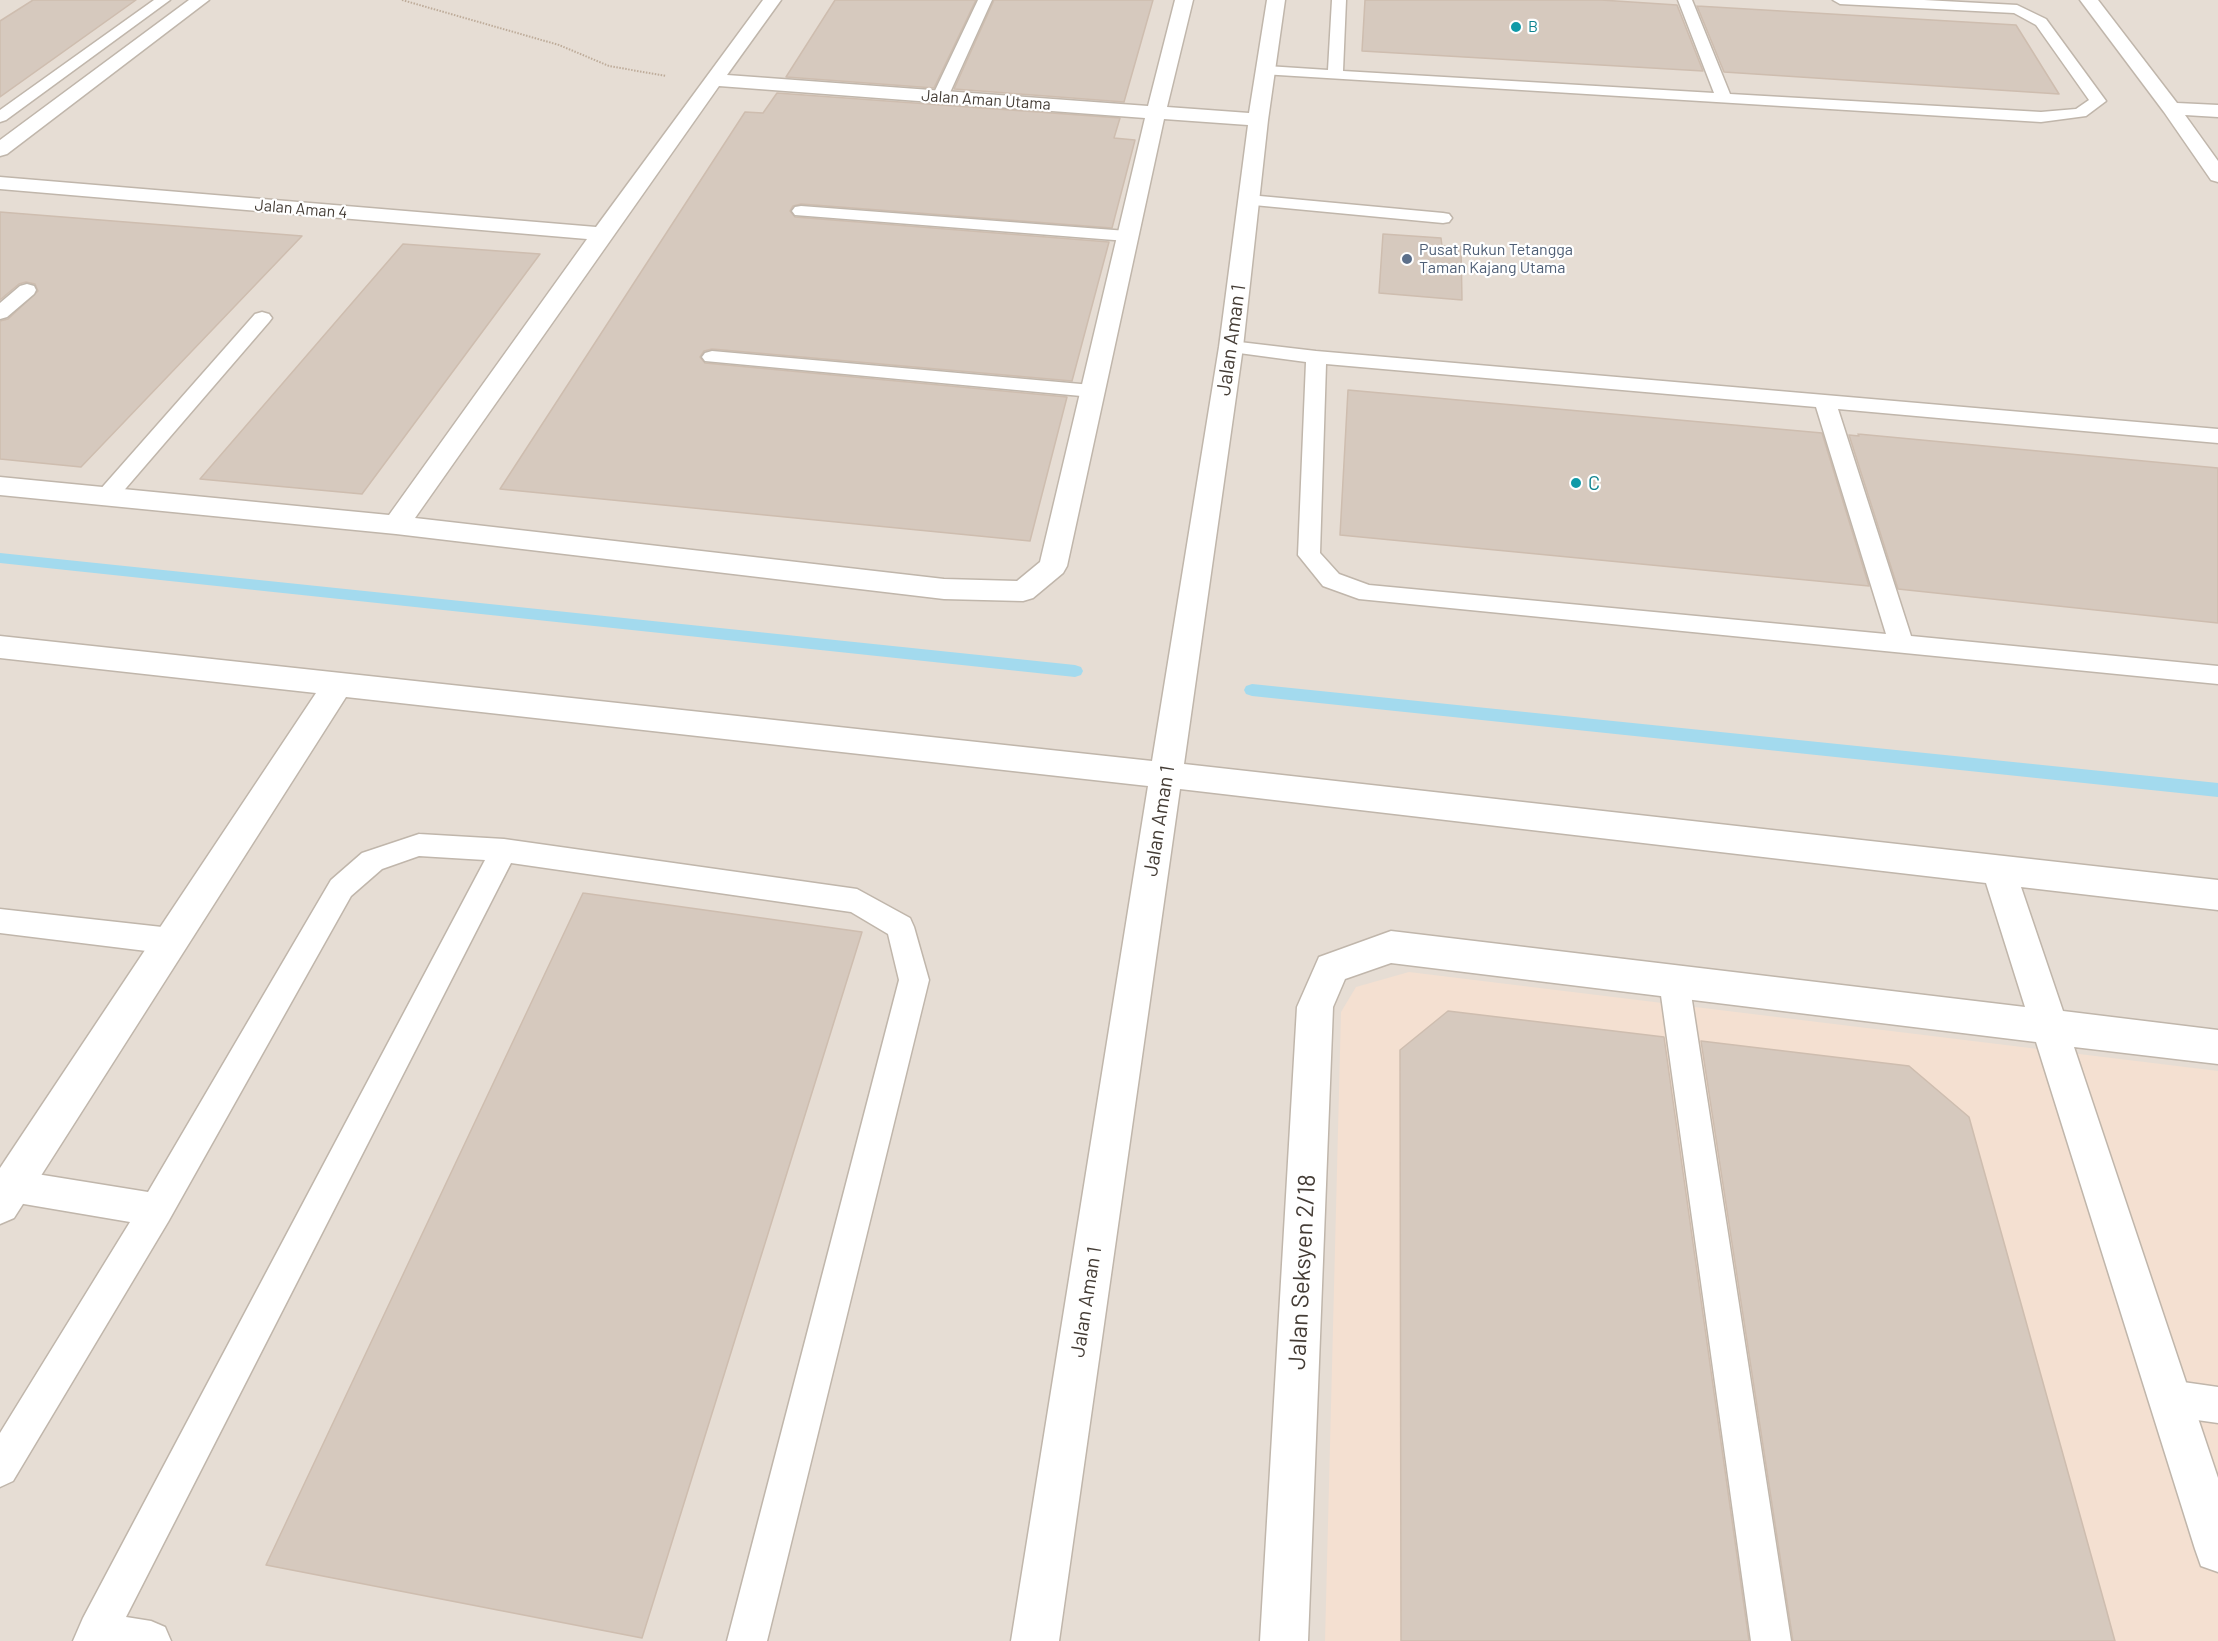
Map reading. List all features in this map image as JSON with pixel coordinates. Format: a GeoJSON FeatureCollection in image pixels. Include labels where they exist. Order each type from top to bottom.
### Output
{"type":"FeatureCollection","features":[{"type":"Feature","properties":{"kind":"street"},"geometry":{"type":"LineString","coordinates":[[0,150],[200,0]]}},
{"type":"Feature","properties":{"kind":"street"},"geometry":{"type":"LineString","coordinates":[[396,525],[602,234],[772,0]]}},
{"type":"Feature","properties":{"kind":"street"},"geometry":{"type":"LineString","coordinates":[[0,486],[396,525],[944,588],[1023,591],[1053,566],[1127,236],[1184,0]]}},
{"type":"Feature","properties":{"kind":"street","name":"Jalan Aman 1"},"geometry":{"type":"LineString","coordinates":[[1035,1641],[1231,347],[1258,120],[1276,0]]}},
{"type":"Feature","properties":{"kind":"street"},"geometry":{"type":"LineString","coordinates":[[2089,0],[2171,108],[2218,176]]}},
{"type":"Feature","properties":{"kind":"street","name":"Jalan Aman Utama"},"geometry":{"type":"LineString","coordinates":[[714,81],[1258,120]]}},
{"type":"Feature","properties":{"kind":"street"},"geometry":{"type":"LineString","coordinates":[[2171,108],[2218,111]]}},
{"type":"Feature","properties":{"kind":"street","name":"Jalan Aman 4"},"geometry":{"type":"LineString","coordinates":[[0,183],[602,234]]}},
{"type":"Feature","properties":{"kind":"street"},"geometry":{"type":"LineString","coordinates":[[0,647],[1166,775],[2218,895]]}},
{"type":"Feature","properties":{"kind":"street"},"geometry":{"type":"LineString","coordinates":[[6,1195],[339,683]]}},
{"type":"Feature","properties":{"kind":"street"},"geometry":{"type":"LineString","coordinates":[[1999,871],[2218,1550]]}},
{"type":"Feature","properties":{"kind":"street","name":"Jalan Seksyen 2/18"},"geometry":{"type":"LineString","coordinates":[[1284,1641],[1315,1007],[1332,968],[1391,947],[1674,981]]}},
{"type":"Feature","properties":{"kind":"street"},"geometry":{"type":"LineString","coordinates":[[1674,981],[2218,1047]]}},
{"type":"Feature","properties":{"kind":"lane"},"geometry":{"type":"LineString","coordinates":[[0,117],[163,0]]}},
{"type":"Feature","properties":{"kind":"lane"},"geometry":{"type":"LineString","coordinates":[[940,97],[985,0]]}},
{"type":"Feature","properties":{"kind":"lane"},"geometry":{"type":"LineString","coordinates":[[1335,75],[1339,0]]}},
{"type":"Feature","properties":{"kind":"lane"},"geometry":{"type":"LineString","coordinates":[[1685,0],[1723,97]]}},
{"type":"Feature","properties":{"kind":"lane"},"geometry":{"type":"LineString","coordinates":[[1267,71],[2040,117],[2080,113],[2098,101],[2041,22],[2017,9],[1840,0]]}},
{"type":"Feature","properties":{"kind":"lane"},"geometry":{"type":"LineString","coordinates":[[1249,200],[1443,218]]}},
{"type":"Feature","properties":{"kind":"lane"},"geometry":{"type":"LineString","coordinates":[[801,212],[1127,236]]}},
{"type":"Feature","properties":{"kind":"lane"},"geometry":{"type":"LineString","coordinates":[[0,313],[27,290]]}},
{"type":"Feature","properties":{"kind":"lane"},"geometry":{"type":"LineString","coordinates":[[106,497],[262,318]]}},
{"type":"Feature","properties":{"kind":"lane"},"geometry":{"type":"LineString","coordinates":[[1231,347],[1316,357],[2218,436]]}},
{"type":"Feature","properties":{"kind":"lane"},"geometry":{"type":"LineString","coordinates":[[712,357],[1092,391]]}},
{"type":"Feature","properties":{"kind":"lane"},"geometry":{"type":"LineString","coordinates":[[1316,357],[1309,555],[1331,580],[1367,593],[2218,675]]}},
{"type":"Feature","properties":{"kind":"lane"},"geometry":{"type":"LineString","coordinates":[[1825,402],[1901,643]]}},
{"type":"Feature","properties":{"kind":"lane"},"geometry":{"type":"LineString","coordinates":[[0,1468],[156,1210],[340,888],[372,861],[419,845],[504,850],[857,901],[900,927],[914,980],[747,1641]]}},
{"type":"Feature","properties":{"kind":"lane"},"geometry":{"type":"LineString","coordinates":[[151,1641],[95,1637],[504,850]]}},
{"type":"Feature","properties":{"kind":"lane"},"geometry":{"type":"LineString","coordinates":[[0,921],[171,941]]}},
{"type":"Feature","properties":{"kind":"lane"},"geometry":{"type":"LineString","coordinates":[[1674,981],[1771,1641]]}},
{"type":"Feature","properties":{"kind":"lane"},"geometry":{"type":"LineString","coordinates":[[6,1195],[156,1210]]}},
{"type":"Feature","properties":{"kind":"lane"},"geometry":{"type":"LineString","coordinates":[[2169,1398],[2218,1404]]}},
{"type":"Feature","properties":{"kind":"path"},"geometry":{"type":"LineString","coordinates":[[402,0],[559,45],[609,66],[714,81]]}},
{"type":"Feature","properties":{"kind":"shaded area"},"geometry":{"type":"Polygon","coordinates":[[[0,0],[2218,0],[2218,1641],[0,1641],[0,0]]]}},
{"type":"Feature","properties":{"kind":"shaded area"},"geometry":{"type":"Polygon","coordinates":[[[1409,972],[2218,1071],[2218,1641],[1325,1641],[1341,1012],[1356,987],[1409,972]]]}},
{"type":"Feature","properties":{"kind":"building"},"geometry":{"type":"Polygon","coordinates":[[[33,0],[136,0],[0,97],[0,21],[33,0]]]}},
{"type":"Feature","properties":{"kind":"building"},"geometry":{"type":"Polygon","coordinates":[[[835,0],[976,0],[934,88],[786,77],[835,0]]]}},
{"type":"Feature","properties":{"kind":"building"},"geometry":{"type":"Polygon","coordinates":[[[994,0],[1153,0],[1124,102],[954,89],[994,0]]]}},
{"type":"Feature","properties":{"kind":"building","name":"B"},"geometry":{"type":"Polygon","coordinates":[[[1365,0],[1601,0],[1677,5],[1703,71],[1362,51],[1365,0]]]}},
{"type":"Feature","properties":{"kind":"building"},"geometry":{"type":"Polygon","coordinates":[[[1697,6],[2016,25],[2059,94],[1724,72],[1697,6]]]}},
{"type":"Feature","properties":{"kind":"building"},"geometry":{"type":"Polygon","coordinates":[[[777,93],[1120,118],[1114,138],[1135,140],[1112,228],[801,204],[793,206],[790,211],[795,217],[1109,242],[1072,381],[712,349],[704,351],[700,357],[705,363],[1067,397],[1030,541],[500,489],[745,112],[763,113],[777,93]]]}},
{"type":"Feature","properties":{"kind":"building"},"geometry":{"type":"Polygon","coordinates":[[[0,212],[302,236],[81,467],[0,459],[0,321],[8,319],[38,291],[35,284],[26,282],[19,284],[0,300],[0,212]]]}},
{"type":"Feature","properties":{"kind":"building","name":"Pusat Rukun Tetangga Taman Kajang Utama"},"geometry":{"type":"Polygon","coordinates":[[[1383,234],[1441,238],[1442,246],[1461,247],[1462,300],[1379,293],[1383,234]]]}},
{"type":"Feature","properties":{"kind":"building"},"geometry":{"type":"Polygon","coordinates":[[[403,244],[540,254],[362,494],[200,479],[403,244]]]}},
{"type":"Feature","properties":{"kind":"building","name":"C"},"geometry":{"type":"Polygon","coordinates":[[[1348,390],[1822,433],[1869,586],[1340,535],[1348,390]]]}},
{"type":"Feature","properties":{"kind":"building"},"geometry":{"type":"Polygon","coordinates":[[[1858,434],[2218,468],[2218,623],[1898,589],[1849,435],[1859,436],[1858,434]]]}},
{"type":"Feature","properties":{"kind":"building"},"geometry":{"type":"Polygon","coordinates":[[[583,893],[862,932],[642,1638],[266,1565],[583,893]]]}},
{"type":"Feature","properties":{"kind":"building"},"geometry":{"type":"Polygon","coordinates":[[[1448,1011],[1664,1037],[1749,1641],[1401,1641],[1400,1050],[1448,1011]]]}},
{"type":"Feature","properties":{"kind":"building"},"geometry":{"type":"Polygon","coordinates":[[[1701,1041],[1909,1066],[1969,1117],[2115,1641],[1793,1641],[1701,1041]]]}},
{"type":"Feature","properties":{"kind":"waterway"},"geometry":{"type":"LineString","coordinates":[[0,558],[1075,671]]}},
{"type":"Feature","properties":{"kind":"waterway"},"geometry":{"type":"LineString","coordinates":[[1252,690],[2218,790]]}},
{"type":"Feature","properties":{"kind":"place","name":"B"},"geometry":{"type":"Point","coordinates":[1516,27]}},
{"type":"Feature","properties":{"kind":"place","name":"Pusat Rukun Tetangga Taman Kajang Utama"},"geometry":{"type":"Point","coordinates":[1407,259]}},
{"type":"Feature","properties":{"kind":"place","name":"C"},"geometry":{"type":"Point","coordinates":[1576,483]}}]}
